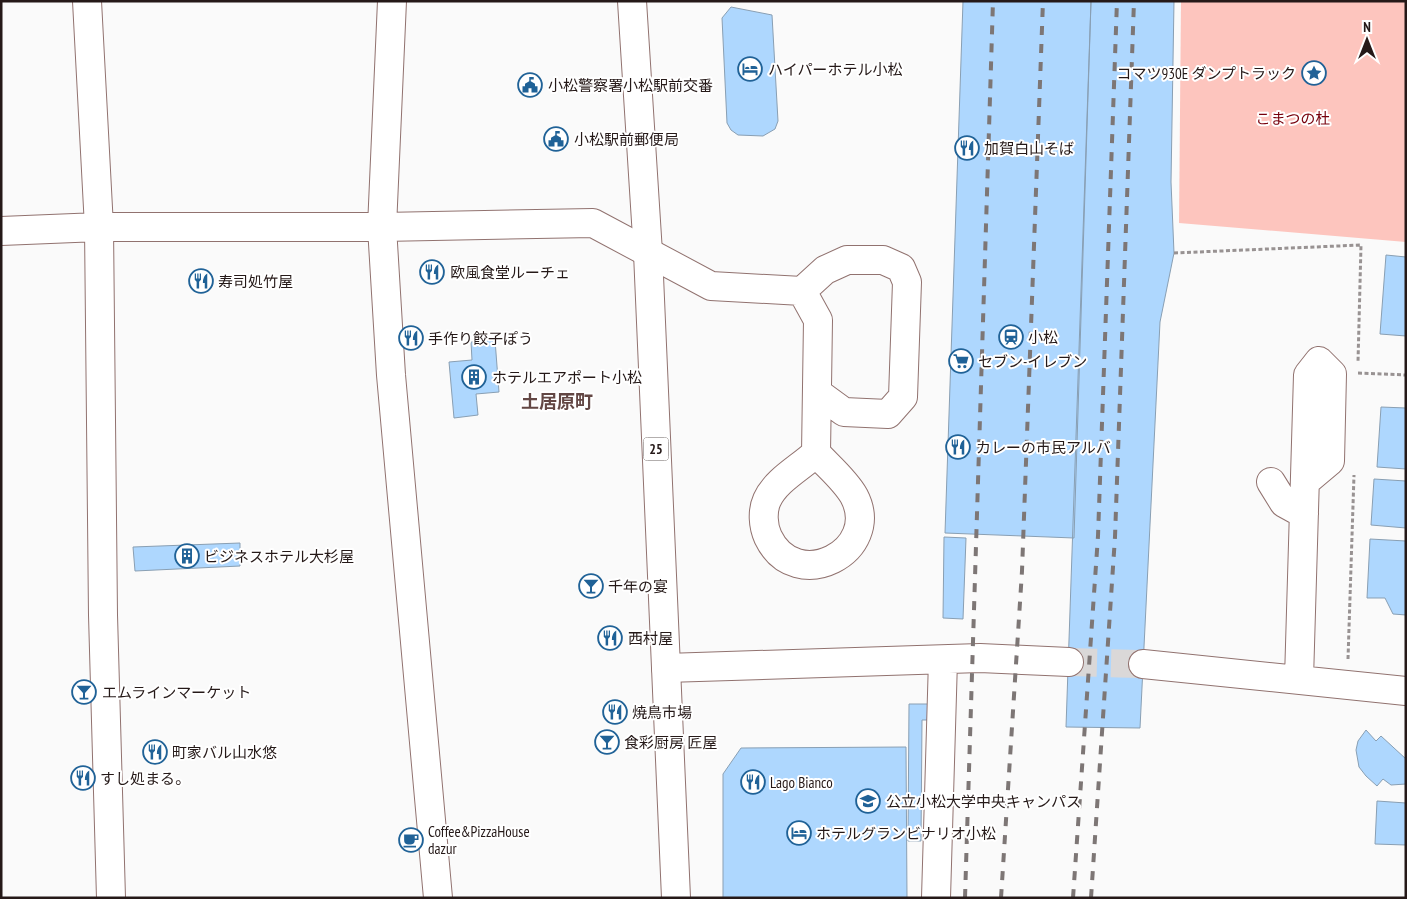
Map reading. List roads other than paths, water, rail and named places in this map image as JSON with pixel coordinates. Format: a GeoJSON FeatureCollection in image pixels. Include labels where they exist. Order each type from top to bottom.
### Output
{"type":"FeatureCollection","features":[{"type":"Feature","properties":{"kind":"street"},"geometry":{"type":"LineString","coordinates":[[87,1],[99,227],[103,615],[111,898]]}},
{"type":"Feature","properties":{"kind":"street"},"geometry":{"type":"LineString","coordinates":[[392,1],[382,227],[391,375],[438,898]]}},
{"type":"Feature","properties":{"kind":"street","name":"25"},"geometry":{"type":"LineString","coordinates":[[632,1],[648,253],[676,898]]}},
{"type":"Feature","properties":{"kind":"street"},"geometry":{"type":"LineString","coordinates":[[1,231],[99,227],[382,227],[593,224],[710,286],[802,291],[825,270],[847,260],[883,260],[901,268],[908,282],[903,397],[888,414],[844,412],[818,393]]}},
{"type":"Feature","properties":{"kind":"street"},"geometry":{"type":"LineString","coordinates":[[802,291],[818,320],[816,453]]}},
{"type":"Feature","properties":{"kind":"street"},"geometry":{"type":"LineString","coordinates":[[1271,482],[1284,503],[1304,514]]}},
{"type":"Feature","properties":{"kind":"street"},"geometry":{"type":"LineString","coordinates":[[1299,679],[1305,482]]}},
{"type":"Feature","properties":{"kind":"street"},"geometry":{"type":"LineString","coordinates":[[666,668],[980,658],[1069,662]]}},
{"type":"Feature","properties":{"kind":"street"},"geometry":{"type":"LineString","coordinates":[[936,898],[943,660]]}},
{"type":"Feature","properties":{"kind":"street"},"geometry":{"type":"LineString","coordinates":[[1143,664],[1406,691]]}},
{"type":"Feature","properties":{"kind":"tunnel"},"geometry":{"type":"LineString","coordinates":[[1069,662],[1143,664]]}},
{"type":"Feature","properties":{"kind":"railway"},"geometry":{"type":"LineString","coordinates":[[965,898],[993,1]]}},
{"type":"Feature","properties":{"kind":"railway"},"geometry":{"type":"LineString","coordinates":[[1001,898],[1022,571],[1043,1]]}},
{"type":"Feature","properties":{"kind":"railway"},"geometry":{"type":"LineString","coordinates":[[1073,898],[1098,536],[1117,1]]}},
{"type":"Feature","properties":{"kind":"railway"},"geometry":{"type":"LineString","coordinates":[[1091,898],[1115,537],[1134,1]]}},
{"type":"Feature","properties":{"kind":"place","name":"ハイパーホテル小松"},"geometry":{"type":"Point","coordinates":[750,69]}},
{"type":"Feature","properties":{"kind":"place","name":"コマツ930E ダンプトラック"},"geometry":{"type":"Point","coordinates":[1314,73]}},
{"type":"Feature","properties":{"kind":"place","name":"小松警察署小松駅前交番"},"geometry":{"type":"Point","coordinates":[530,85]}},
{"type":"Feature","properties":{"kind":"place","name":"小松駅前郵便局"},"geometry":{"type":"Point","coordinates":[556,139]}},
{"type":"Feature","properties":{"kind":"place","name":"加賀白山そば"},"geometry":{"type":"Point","coordinates":[967,148]}},
{"type":"Feature","properties":{"kind":"place","name":"欧風食堂ルーチェ"},"geometry":{"type":"Point","coordinates":[432,272]}},
{"type":"Feature","properties":{"kind":"place","name":"寿司処竹屋"},"geometry":{"type":"Point","coordinates":[201,281]}},
{"type":"Feature","properties":{"kind":"place","name":"小松"},"geometry":{"type":"Point","coordinates":[1011,337]}},
{"type":"Feature","properties":{"kind":"place","name":"手作り餃子ぽう"},"geometry":{"type":"Point","coordinates":[411,338]}},
{"type":"Feature","properties":{"kind":"place","name":"セブン-イレブン"},"geometry":{"type":"Point","coordinates":[961,361]}},
{"type":"Feature","properties":{"kind":"place","name":"ホテルエアポート小松"},"geometry":{"type":"Point","coordinates":[474,377]}},
{"type":"Feature","properties":{"kind":"place","name":"カレーの市民アルバ"},"geometry":{"type":"Point","coordinates":[958,447]}},
{"type":"Feature","properties":{"kind":"place","name":"ビジネスホテル大杉屋"},"geometry":{"type":"Point","coordinates":[187,556]}},
{"type":"Feature","properties":{"kind":"place","name":"千年の宴"},"geometry":{"type":"Point","coordinates":[591,586]}},
{"type":"Feature","properties":{"kind":"place","name":"西村屋"},"geometry":{"type":"Point","coordinates":[610,638]}},
{"type":"Feature","properties":{"kind":"place","name":"エムラインマーケット"},"geometry":{"type":"Point","coordinates":[84,692]}},
{"type":"Feature","properties":{"kind":"place","name":"焼鳥市場"},"geometry":{"type":"Point","coordinates":[615,712]}},
{"type":"Feature","properties":{"kind":"place","name":"食彩厨房 匠屋"},"geometry":{"type":"Point","coordinates":[607,742]}},
{"type":"Feature","properties":{"kind":"place","name":"町家バル山水悠"},"geometry":{"type":"Point","coordinates":[155,752]}},
{"type":"Feature","properties":{"kind":"place","name":"すし処まる。"},"geometry":{"type":"Point","coordinates":[83,778]}},
{"type":"Feature","properties":{"kind":"place","name":"Lago Bianco"},"geometry":{"type":"Point","coordinates":[753,782]}},
{"type":"Feature","properties":{"kind":"place","name":"公立小松大学中央キャンパス"},"geometry":{"type":"Point","coordinates":[868,801]}},
{"type":"Feature","properties":{"kind":"place","name":"ホテルグランビナリオ小松"},"geometry":{"type":"Point","coordinates":[799,833]}},
{"type":"Feature","properties":{"kind":"place","name":"Coffee&PizzaHouse dazur"},"geometry":{"type":"Point","coordinates":[411,840]}},
{"type":"Feature","properties":{"kind":"district","name":"土居原町"},"geometry":{"type":"Point","coordinates":[557,401]}},
{"type":"Feature","properties":{"kind":"park label","name":"こまつの杜"},"geometry":{"type":"Point","coordinates":[1293,118]}}]}
